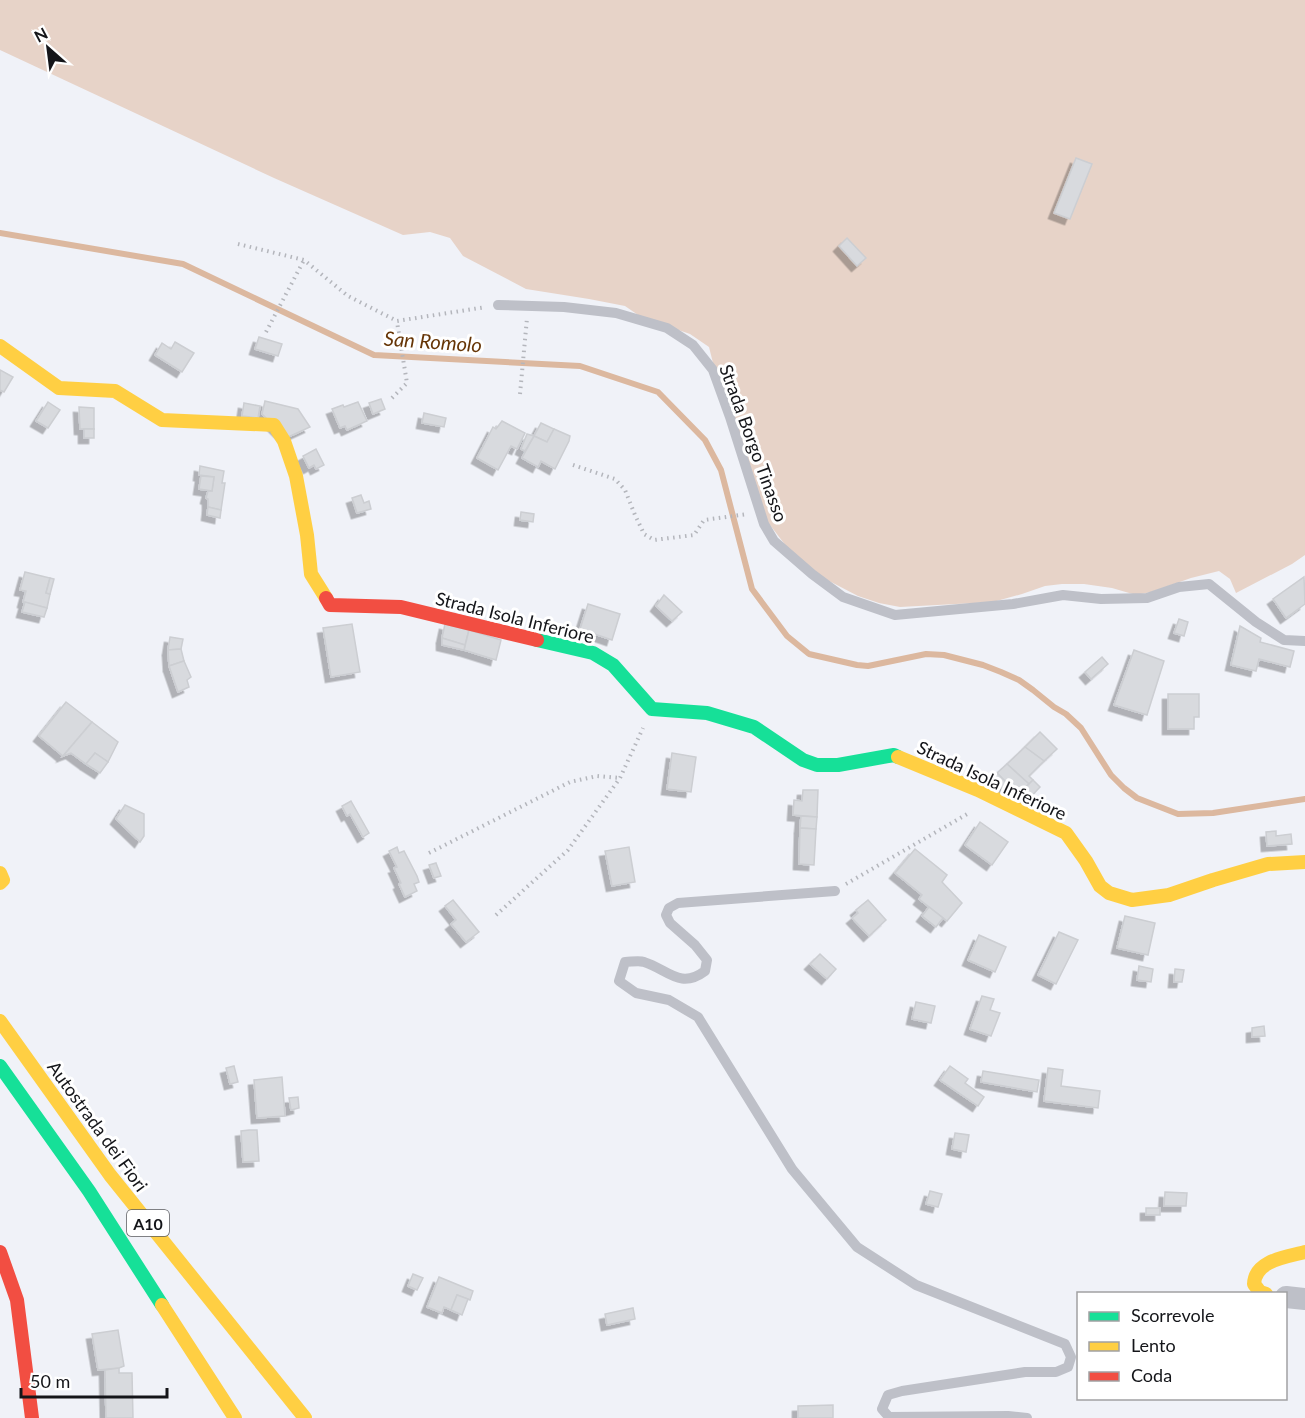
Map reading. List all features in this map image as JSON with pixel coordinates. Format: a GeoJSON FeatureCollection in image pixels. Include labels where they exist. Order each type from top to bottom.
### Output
{"type":"FeatureCollection","features":[{"type":"Feature","properties":{"kind":"main road","name":"Strada Isola Inferiore"},"geometry":{"type":"LineString","coordinates":[[0,346],[59,388],[115,391],[162,420],[274,425],[284,441],[296,476],[307,535],[311,574],[330,605],[401,607],[593,652],[614,665],[652,709],[707,713],[754,727],[803,760],[817,765],[838,765],[894,755],[994,798],[1066,833],[1100,886],[1109,893],[1132,900],[1169,895],[1268,864],[1305,862]]}},
{"type":"Feature","properties":{"kind":"main road"},"geometry":{"type":"LineString","coordinates":[[0,873],[3,880],[0,883]]}},
{"type":"Feature","properties":{"kind":"main road","name":"Autostrada dei Fiori"},"geometry":{"type":"LineString","coordinates":[[0,1021],[110,1175],[305,1418]]}},
{"type":"Feature","properties":{"kind":"main road","name":"A10"},"geometry":{"type":"LineString","coordinates":[[0,1066],[89,1191],[235,1418]]}},
{"type":"Feature","properties":{"kind":"main road"},"geometry":{"type":"LineString","coordinates":[[0,1252],[17,1300],[32,1418]]}},
{"type":"Feature","properties":{"kind":"main road"},"geometry":{"type":"LineString","coordinates":[[1260,1292],[1254,1284],[1256,1273],[1276,1260],[1305,1252]]}},
{"type":"Feature","properties":{"kind":"street"},"geometry":{"type":"LineString","coordinates":[[1287,1297],[1305,1299]]}},
{"type":"Feature","properties":{"kind":"lane","name":"Strada Borgo Tinasso"},"geometry":{"type":"LineString","coordinates":[[498,305],[564,307],[616,313],[666,328],[693,345],[713,370],[764,524],[774,541],[843,597],[895,615],[1013,604],[1063,595],[1101,599],[1147,598],[1179,587],[1209,584],[1256,622],[1284,640],[1305,641]]}},
{"type":"Feature","properties":{"kind":"lane"},"geometry":{"type":"LineString","coordinates":[[835,891],[678,903],[669,908],[666,915],[670,923],[695,945],[707,960],[705,971],[696,978],[673,977],[643,962],[625,962],[619,981],[636,993],[669,1000],[698,1017],[792,1169],[857,1247],[916,1285],[1065,1344],[1071,1357],[1068,1367],[1056,1372],[1025,1372],[888,1395],[882,1409],[889,1417],[1008,1416],[1027,1418]]}},
{"type":"Feature","properties":{"kind":"path"},"geometry":{"type":"LineString","coordinates":[[238,244],[304,260],[348,296],[397,321],[498,305]]}},
{"type":"Feature","properties":{"kind":"path"},"geometry":{"type":"LineString","coordinates":[[266,332],[304,260]]}},
{"type":"Feature","properties":{"kind":"path"},"geometry":{"type":"LineString","coordinates":[[392,398],[407,383],[397,321]]}},
{"type":"Feature","properties":{"kind":"path"},"geometry":{"type":"LineString","coordinates":[[520,394],[526,335]]}},
{"type":"Feature","properties":{"kind":"path"},"geometry":{"type":"LineString","coordinates":[[573,465],[615,479],[625,490],[644,534],[654,540],[694,535],[704,520],[746,514]]}},
{"type":"Feature","properties":{"kind":"path"},"geometry":{"type":"LineString","coordinates":[[496,915],[568,850],[620,778],[652,709]]}},
{"type":"Feature","properties":{"kind":"path"},"geometry":{"type":"LineString","coordinates":[[429,853],[570,782],[597,776],[620,778]]}},
{"type":"Feature","properties":{"kind":"path"},"geometry":{"type":"LineString","coordinates":[[835,891],[994,798]]}},
{"type":"Feature","properties":{"kind":"shaded area"},"geometry":{"type":"Polygon","coordinates":[[[0,0],[1305,0],[1305,555],[1236,593],[1230,579],[1219,571],[1136,595],[1112,588],[1062,584],[1045,586],[993,602],[900,607],[858,596],[799,563],[767,521],[715,371],[709,347],[690,334],[641,317],[625,306],[526,289],[463,256],[450,238],[430,232],[403,235],[274,178],[0,50],[0,0]]]}},
{"type":"Feature","properties":{"kind":"building"},"geometry":{"type":"Polygon","coordinates":[[[1076,158],[1092,164],[1070,219],[1054,213],[1076,158]]]}},
{"type":"Feature","properties":{"kind":"building"},"geometry":{"type":"Polygon","coordinates":[[[847,238],[866,258],[857,266],[839,246],[847,238]]]}},
{"type":"Feature","properties":{"kind":"building"},"geometry":{"type":"Polygon","coordinates":[[[259,337],[282,344],[278,356],[255,349],[259,337]]]}},
{"type":"Feature","properties":{"kind":"building"},"geometry":{"type":"Polygon","coordinates":[[[175,342],[194,353],[182,372],[155,355],[162,343],[171,349],[175,342]]]}},
{"type":"Feature","properties":{"kind":"building"},"geometry":{"type":"Polygon","coordinates":[[[0,370],[13,377],[4,392],[0,390],[0,370]]]}},
{"type":"Feature","properties":{"kind":"building"},"geometry":{"type":"Polygon","coordinates":[[[381,399],[385,409],[373,414],[369,403],[381,399]]]}},
{"type":"Feature","properties":{"kind":"building"},"geometry":{"type":"Polygon","coordinates":[[[265,401],[298,409],[310,427],[286,438],[262,414],[265,401]]]}},
{"type":"Feature","properties":{"kind":"building"},"geometry":{"type":"Polygon","coordinates":[[[48,402],[60,410],[48,428],[36,421],[48,402]]]}},
{"type":"Feature","properties":{"kind":"building"},"geometry":{"type":"Polygon","coordinates":[[[358,402],[367,421],[347,430],[345,426],[340,428],[332,409],[358,402]]]}},
{"type":"Feature","properties":{"kind":"building"},"geometry":{"type":"Polygon","coordinates":[[[244,403],[260,406],[258,418],[242,416],[244,403]]]}},
{"type":"Feature","properties":{"kind":"building"},"geometry":{"type":"Polygon","coordinates":[[[79,407],[94,408],[94,429],[80,429],[79,407]]]}},
{"type":"Feature","properties":{"kind":"building"},"geometry":{"type":"Polygon","coordinates":[[[424,413],[446,418],[444,427],[422,423],[424,413]]]}},
{"type":"Feature","properties":{"kind":"building"},"geometry":{"type":"Polygon","coordinates":[[[502,421],[525,433],[517,449],[511,446],[498,470],[477,458],[493,427],[496,429],[502,421]]]}},
{"type":"Feature","properties":{"kind":"building"},"geometry":{"type":"Polygon","coordinates":[[[541,423],[554,429],[547,442],[534,436],[541,423]]]}},
{"type":"Feature","properties":{"kind":"building"},"geometry":{"type":"Polygon","coordinates":[[[84,429],[94,429],[94,438],[84,438],[84,429]]]}},
{"type":"Feature","properties":{"kind":"building"},"geometry":{"type":"Polygon","coordinates":[[[554,429],[570,436],[555,469],[541,461],[538,467],[522,458],[534,436],[547,442],[554,429]]]}},
{"type":"Feature","properties":{"kind":"building"},"geometry":{"type":"Polygon","coordinates":[[[527,434],[534,436],[525,451],[521,449],[527,434]]]}},
{"type":"Feature","properties":{"kind":"building"},"geometry":{"type":"Polygon","coordinates":[[[316,449],[324,465],[316,469],[314,465],[309,468],[303,456],[316,449]]]}},
{"type":"Feature","properties":{"kind":"building"},"geometry":{"type":"Polygon","coordinates":[[[200,466],[224,471],[222,483],[225,483],[221,510],[208,507],[206,498],[208,491],[212,491],[214,477],[199,475],[200,466]]]}},
{"type":"Feature","properties":{"kind":"building"},"geometry":{"type":"Polygon","coordinates":[[[201,476],[214,477],[212,491],[199,489],[201,476]]]}},
{"type":"Feature","properties":{"kind":"building"},"geometry":{"type":"Polygon","coordinates":[[[361,495],[364,503],[369,501],[371,509],[357,513],[352,498],[361,495]]]}},
{"type":"Feature","properties":{"kind":"building"},"geometry":{"type":"Polygon","coordinates":[[[208,507],[221,510],[220,518],[207,515],[208,507]]]}},
{"type":"Feature","properties":{"kind":"building"},"geometry":{"type":"Polygon","coordinates":[[[521,512],[534,514],[533,522],[520,520],[521,512]]]}},
{"type":"Feature","properties":{"kind":"building"},"geometry":{"type":"Polygon","coordinates":[[[25,572],[50,578],[46,593],[50,594],[47,608],[23,602],[26,591],[20,590],[25,572]]]}},
{"type":"Feature","properties":{"kind":"building"},"geometry":{"type":"Polygon","coordinates":[[[1304,577],[1305,604],[1286,618],[1273,599],[1304,577]]]}},
{"type":"Feature","properties":{"kind":"building"},"geometry":{"type":"Polygon","coordinates":[[[50,578],[54,579],[50,594],[46,593],[50,578]]]}},
{"type":"Feature","properties":{"kind":"building"},"geometry":{"type":"Polygon","coordinates":[[[664,595],[682,612],[672,621],[656,606],[664,595]]]}},
{"type":"Feature","properties":{"kind":"building"},"geometry":{"type":"Polygon","coordinates":[[[25,602],[47,608],[44,617],[22,612],[25,602]]]}},
{"type":"Feature","properties":{"kind":"building"},"geometry":{"type":"Polygon","coordinates":[[[588,604],[620,614],[612,640],[580,629],[588,604]]]}},
{"type":"Feature","properties":{"kind":"building"},"geometry":{"type":"Polygon","coordinates":[[[1179,619],[1188,622],[1184,636],[1174,633],[1179,619]]]}},
{"type":"Feature","properties":{"kind":"building"},"geometry":{"type":"Polygon","coordinates":[[[352,624],[360,672],[331,677],[323,628],[352,624]]]}},
{"type":"Feature","properties":{"kind":"building"},"geometry":{"type":"Polygon","coordinates":[[[445,624],[469,630],[465,645],[442,638],[445,624]]]}},
{"type":"Feature","properties":{"kind":"building"},"geometry":{"type":"Polygon","coordinates":[[[1240,626],[1261,638],[1260,642],[1294,651],[1290,667],[1259,659],[1256,671],[1231,665],[1240,626]]]}},
{"type":"Feature","properties":{"kind":"building"},"geometry":{"type":"Polygon","coordinates":[[[469,630],[501,640],[496,660],[464,650],[469,630]]]}},
{"type":"Feature","properties":{"kind":"building"},"geometry":{"type":"Polygon","coordinates":[[[170,637],[183,639],[181,649],[168,650],[170,637]]]}},
{"type":"Feature","properties":{"kind":"building"},"geometry":{"type":"Polygon","coordinates":[[[442,638],[465,645],[464,650],[442,645],[442,638]]]}},
{"type":"Feature","properties":{"kind":"building"},"geometry":{"type":"Polygon","coordinates":[[[181,649],[184,661],[169,666],[168,650],[181,649]]]}},
{"type":"Feature","properties":{"kind":"building"},"geometry":{"type":"Polygon","coordinates":[[[1134,650],[1164,661],[1147,715],[1114,705],[1134,650]]]}},
{"type":"Feature","properties":{"kind":"building"},"geometry":{"type":"Polygon","coordinates":[[[1102,657],[1108,664],[1091,679],[1085,672],[1102,657]]]}},
{"type":"Feature","properties":{"kind":"building"},"geometry":{"type":"Polygon","coordinates":[[[184,661],[191,677],[187,680],[189,687],[178,692],[169,666],[184,661]]]}},
{"type":"Feature","properties":{"kind":"building"},"geometry":{"type":"Polygon","coordinates":[[[1168,694],[1199,694],[1199,717],[1194,717],[1194,729],[1168,729],[1168,694]]]}},
{"type":"Feature","properties":{"kind":"building"},"geometry":{"type":"Polygon","coordinates":[[[66,702],[92,722],[63,756],[39,736],[66,702]]]}},
{"type":"Feature","properties":{"kind":"building"},"geometry":{"type":"Polygon","coordinates":[[[92,722],[118,742],[108,762],[95,753],[86,764],[71,753],[63,756],[92,722]]]}},
{"type":"Feature","properties":{"kind":"building"},"geometry":{"type":"Polygon","coordinates":[[[1040,732],[1057,749],[1044,761],[1025,747],[1040,732]]]}},
{"type":"Feature","properties":{"kind":"building"},"geometry":{"type":"Polygon","coordinates":[[[1025,747],[1044,761],[1029,776],[1033,780],[1029,784],[1007,764],[1025,747]]]}},
{"type":"Feature","properties":{"kind":"building"},"geometry":{"type":"Polygon","coordinates":[[[95,753],[108,762],[100,773],[86,764],[95,753]]]}},
{"type":"Feature","properties":{"kind":"building"},"geometry":{"type":"Polygon","coordinates":[[[672,753],[696,757],[691,792],[667,789],[672,753]]]}},
{"type":"Feature","properties":{"kind":"building"},"geometry":{"type":"Polygon","coordinates":[[[1007,764],[1029,784],[1018,795],[997,773],[1007,764]]]}},
{"type":"Feature","properties":{"kind":"building"},"geometry":{"type":"Polygon","coordinates":[[[997,773],[1012,788],[1007,793],[991,779],[997,773]]]}},
{"type":"Feature","properties":{"kind":"building"},"geometry":{"type":"Polygon","coordinates":[[[1033,780],[1040,787],[1025,803],[1018,795],[1033,780]]]}},
{"type":"Feature","properties":{"kind":"building"},"geometry":{"type":"Polygon","coordinates":[[[803,790],[818,790],[817,817],[793,815],[794,800],[802,801],[803,790]]]}},
{"type":"Feature","properties":{"kind":"building"},"geometry":{"type":"Polygon","coordinates":[[[351,801],[369,833],[363,837],[350,814],[347,816],[342,806],[351,801]]]}},
{"type":"Feature","properties":{"kind":"building"},"geometry":{"type":"Polygon","coordinates":[[[125,805],[144,814],[144,836],[140,842],[116,819],[125,805]]]}},
{"type":"Feature","properties":{"kind":"building"},"geometry":{"type":"Polygon","coordinates":[[[801,816],[817,817],[816,829],[800,828],[801,816]]]}},
{"type":"Feature","properties":{"kind":"building"},"geometry":{"type":"Polygon","coordinates":[[[980,822],[1008,842],[992,865],[965,845],[980,822]]]}},
{"type":"Feature","properties":{"kind":"building"},"geometry":{"type":"Polygon","coordinates":[[[800,828],[816,829],[814,865],[799,864],[800,828]]]}},
{"type":"Feature","properties":{"kind":"building"},"geometry":{"type":"Polygon","coordinates":[[[1276,831],[1276,836],[1291,834],[1292,844],[1267,846],[1266,832],[1276,831]]]}},
{"type":"Feature","properties":{"kind":"building"},"geometry":{"type":"Polygon","coordinates":[[[397,847],[399,853],[404,851],[419,882],[414,884],[417,891],[405,897],[394,868],[397,867],[389,851],[397,847]]]}},
{"type":"Feature","properties":{"kind":"building"},"geometry":{"type":"Polygon","coordinates":[[[629,847],[635,882],[612,886],[605,851],[629,847]]]}},
{"type":"Feature","properties":{"kind":"building"},"geometry":{"type":"Polygon","coordinates":[[[915,849],[947,875],[942,882],[962,903],[947,921],[919,899],[922,895],[895,873],[915,849]]]}},
{"type":"Feature","properties":{"kind":"building"},"geometry":{"type":"Polygon","coordinates":[[[436,863],[441,876],[434,878],[429,865],[436,863]]]}},
{"type":"Feature","properties":{"kind":"building"},"geometry":{"type":"Polygon","coordinates":[[[453,900],[479,932],[466,942],[451,924],[456,920],[445,906],[453,900]]]}},
{"type":"Feature","properties":{"kind":"building"},"geometry":{"type":"Polygon","coordinates":[[[868,900],[886,920],[869,936],[852,918],[858,913],[856,910],[868,900]]]}},
{"type":"Feature","properties":{"kind":"building"},"geometry":{"type":"Polygon","coordinates":[[[929,907],[943,918],[936,927],[922,916],[929,907]]]}},
{"type":"Feature","properties":{"kind":"building"},"geometry":{"type":"Polygon","coordinates":[[[1125,916],[1155,923],[1148,955],[1117,948],[1125,916]]]}},
{"type":"Feature","properties":{"kind":"building"},"geometry":{"type":"Polygon","coordinates":[[[1059,932],[1078,940],[1056,984],[1038,975],[1059,932]]]}},
{"type":"Feature","properties":{"kind":"building"},"geometry":{"type":"Polygon","coordinates":[[[979,935],[1006,947],[995,972],[968,960],[979,935]]]}},
{"type":"Feature","properties":{"kind":"building"},"geometry":{"type":"Polygon","coordinates":[[[820,954],[836,969],[827,979],[810,964],[820,954]]]}},
{"type":"Feature","properties":{"kind":"building"},"geometry":{"type":"Polygon","coordinates":[[[1139,966],[1153,969],[1151,982],[1137,980],[1139,966]]]}},
{"type":"Feature","properties":{"kind":"building"},"geometry":{"type":"Polygon","coordinates":[[[1175,969],[1184,970],[1182,982],[1174,982],[1175,969]]]}},
{"type":"Feature","properties":{"kind":"building"},"geometry":{"type":"Polygon","coordinates":[[[982,996],[994,999],[990,1010],[1000,1013],[991,1036],[970,1029],[982,996]]]}},
{"type":"Feature","properties":{"kind":"building"},"geometry":{"type":"Polygon","coordinates":[[[916,1002],[935,1006],[931,1023],[912,1019],[916,1002]]]}},
{"type":"Feature","properties":{"kind":"building"},"geometry":{"type":"Polygon","coordinates":[[[1264,1026],[1265,1036],[1252,1037],[1252,1028],[1264,1026]]]}},
{"type":"Feature","properties":{"kind":"building"},"geometry":{"type":"Polygon","coordinates":[[[234,1066],[238,1082],[230,1084],[226,1068],[234,1066]]]}},
{"type":"Feature","properties":{"kind":"building"},"geometry":{"type":"Polygon","coordinates":[[[950,1066],[968,1079],[965,1083],[984,1097],[978,1106],[940,1080],[950,1066]]]}},
{"type":"Feature","properties":{"kind":"building"},"geometry":{"type":"Polygon","coordinates":[[[1048,1068],[1063,1070],[1061,1086],[1100,1091],[1098,1108],[1044,1101],[1048,1068]]]}},
{"type":"Feature","properties":{"kind":"building"},"geometry":{"type":"Polygon","coordinates":[[[983,1071],[1039,1080],[1037,1092],[981,1082],[983,1071]]]}},
{"type":"Feature","properties":{"kind":"building"},"geometry":{"type":"Polygon","coordinates":[[[282,1077],[285,1116],[257,1118],[254,1080],[282,1077]]]}},
{"type":"Feature","properties":{"kind":"building"},"geometry":{"type":"Polygon","coordinates":[[[298,1097],[299,1108],[291,1110],[289,1098],[298,1097]]]}},
{"type":"Feature","properties":{"kind":"building"},"geometry":{"type":"Polygon","coordinates":[[[257,1130],[259,1161],[243,1162],[241,1131],[257,1130]]]}},
{"type":"Feature","properties":{"kind":"building"},"geometry":{"type":"Polygon","coordinates":[[[955,1133],[969,1135],[966,1152],[952,1149],[955,1133]]]}},
{"type":"Feature","properties":{"kind":"building"},"geometry":{"type":"Polygon","coordinates":[[[930,1191],[942,1194],[938,1207],[926,1204],[930,1191]]]}},
{"type":"Feature","properties":{"kind":"building"},"geometry":{"type":"Polygon","coordinates":[[[1165,1192],[1187,1193],[1186,1206],[1164,1206],[1165,1192]]]}},
{"type":"Feature","properties":{"kind":"building"},"geometry":{"type":"Polygon","coordinates":[[[1146,1208],[1160,1208],[1160,1215],[1146,1215],[1146,1208]]]}},
{"type":"Feature","properties":{"kind":"building"},"geometry":{"type":"Polygon","coordinates":[[[413,1274],[423,1278],[417,1290],[408,1286],[413,1274]]]}},
{"type":"Feature","properties":{"kind":"building"},"geometry":{"type":"Polygon","coordinates":[[[439,1277],[473,1291],[470,1300],[457,1295],[451,1310],[444,1307],[442,1313],[427,1307],[439,1277]]]}},
{"type":"Feature","properties":{"kind":"building"},"geometry":{"type":"Polygon","coordinates":[[[457,1295],[468,1299],[462,1315],[451,1310],[457,1295]]]}},
{"type":"Feature","properties":{"kind":"building"},"geometry":{"type":"Polygon","coordinates":[[[633,1308],[635,1319],[607,1325],[605,1314],[633,1308]]]}},
{"type":"Feature","properties":{"kind":"building"},"geometry":{"type":"Polygon","coordinates":[[[118,1330],[124,1366],[98,1370],[92,1334],[118,1330]]]}},
{"type":"Feature","properties":{"kind":"building"},"geometry":{"type":"Polygon","coordinates":[[[119,1368],[119,1373],[132,1373],[133,1418],[106,1418],[105,1370],[119,1368]]]}},
{"type":"Feature","properties":{"kind":"building"},"geometry":{"type":"Polygon","coordinates":[[[833,1405],[833,1418],[798,1418],[798,1406],[833,1405]]]}},
{"type":"Feature","properties":{"kind":"waterway","name":"San Romolo"},"geometry":{"type":"LineString","coordinates":[[0,233],[183,264],[374,355],[580,366],[658,392],[705,440],[721,470],[752,589],[787,636],[809,654],[868,666],[926,654],[944,655],[1001,672],[1019,680],[1066,714],[1081,728],[1111,775],[1124,788],[1137,798],[1178,814],[1213,813],[1305,799]]}},
{"type":"Feature","properties":{"kind":"traffic: fast"},"geometry":{"type":"LineString","coordinates":[[537,640],[593,653],[613,665],[652,709],[707,713],[754,727],[803,760],[817,765],[838,765],[894,755],[898,757]]}},
{"type":"Feature","properties":{"kind":"traffic: fast"},"geometry":{"type":"LineString","coordinates":[[0,1066],[89,1191],[162,1305]]}},
{"type":"Feature","properties":{"kind":"traffic: slow"},"geometry":{"type":"LineString","coordinates":[[0,346],[59,388],[115,391],[162,420],[274,425],[284,441],[296,476],[307,535],[311,574],[326,598]]}},
{"type":"Feature","properties":{"kind":"traffic: slow"},"geometry":{"type":"LineString","coordinates":[[898,757],[978,790],[1066,833],[1100,886],[1109,893],[1132,900],[1169,895],[1268,864],[1305,862]]}},
{"type":"Feature","properties":{"kind":"traffic: slow"},"geometry":{"type":"LineString","coordinates":[[0,873],[3,880],[0,883]]}},
{"type":"Feature","properties":{"kind":"traffic: slow"},"geometry":{"type":"LineString","coordinates":[[0,1021],[110,1175],[305,1418]]}},
{"type":"Feature","properties":{"kind":"traffic: slow"},"geometry":{"type":"LineString","coordinates":[[1260,1292],[1254,1284],[1260,1270],[1273,1261],[1305,1252]]}},
{"type":"Feature","properties":{"kind":"traffic: slow"},"geometry":{"type":"LineString","coordinates":[[162,1305],[235,1418]]}},
{"type":"Feature","properties":{"kind":"traffic: jam"},"geometry":{"type":"LineString","coordinates":[[326,598],[330,605],[401,607],[537,640]]}},
{"type":"Feature","properties":{"kind":"traffic: jam"},"geometry":{"type":"LineString","coordinates":[[0,1252],[17,1300],[32,1418]]}}]}
